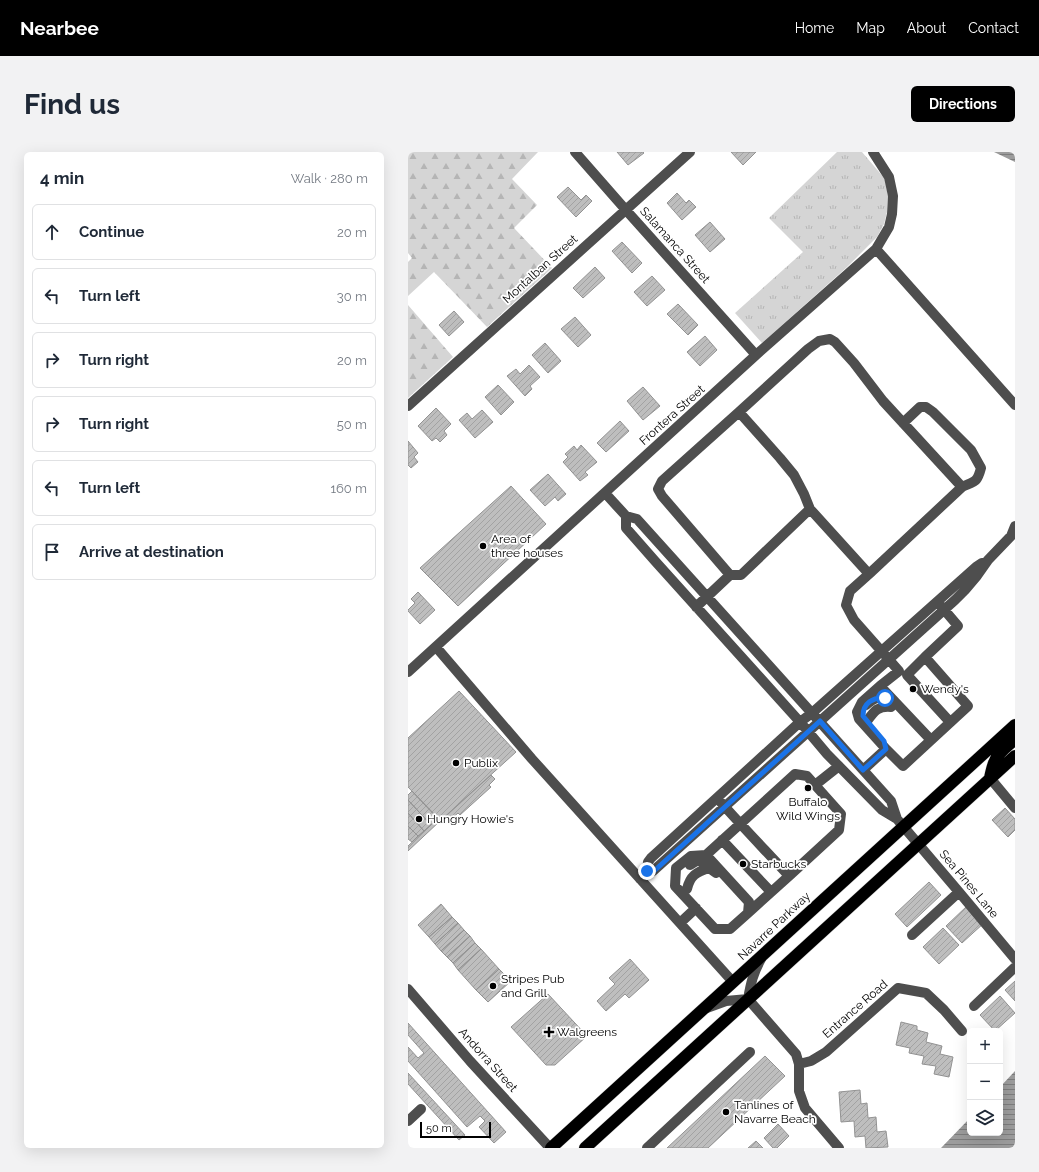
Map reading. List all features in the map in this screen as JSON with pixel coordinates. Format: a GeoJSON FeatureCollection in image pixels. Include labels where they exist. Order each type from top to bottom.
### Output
{"type":"FeatureCollection","features":[{"type":"Feature","properties":{"kind":"highway","name":"Navarre Parkway"},"geometry":{"type":"LineString","coordinates":[[551,1148],[764,954],[900,823],[1015,725]]}},
{"type":"Feature","properties":{"kind":"highway"},"geometry":{"type":"LineString","coordinates":[[990,778],[996,759],[1015,739]]}},
{"type":"Feature","properties":{"kind":"highway"},"geometry":{"type":"LineString","coordinates":[[585,1148],[1015,756]]}},
{"type":"Feature","properties":{"kind":"street","name":"Salamanca Street"},"geometry":{"type":"LineString","coordinates":[[575,152],[756,355]]}},
{"type":"Feature","properties":{"kind":"street","name":"Montalban Street"},"geometry":{"type":"LineString","coordinates":[[408,406],[690,152]]}},
{"type":"Feature","properties":{"kind":"street","name":"Frontera Street"},"geometry":{"type":"LineString","coordinates":[[408,672],[756,355],[876,249],[889,227],[892,214],[893,196],[889,177],[873,152]]}},
{"type":"Feature","properties":{"kind":"street"},"geometry":{"type":"LineString","coordinates":[[876,249],[1015,405]]}},
{"type":"Feature","properties":{"kind":"street"},"geometry":{"type":"LineString","coordinates":[[730,575],[662,496],[658,489],[662,481],[819,341],[830,339],[835,342],[854,363],[883,401],[962,487]]}},
{"type":"Feature","properties":{"kind":"street"},"geometry":{"type":"LineString","coordinates":[[903,422],[920,406],[926,407],[934,412],[971,450],[981,468],[979,477],[975,482],[962,487],[850,591],[846,605],[854,620],[881,651],[950,722]]}},
{"type":"Feature","properties":{"kind":"street"},"geometry":{"type":"LineString","coordinates":[[739,412],[794,475],[810,509],[870,574]]}},
{"type":"Feature","properties":{"kind":"street"},"geometry":{"type":"LineString","coordinates":[[605,493],[626,516],[638,519],[820,721],[891,802],[900,823]]}},
{"type":"Feature","properties":{"kind":"street"},"geometry":{"type":"LineString","coordinates":[[696,607],[730,575],[741,575],[810,509]]}},
{"type":"Feature","properties":{"kind":"street"},"geometry":{"type":"LineString","coordinates":[[626,516],[626,528],[696,607],[839,766],[882,810],[900,823]]}},
{"type":"Feature","properties":{"kind":"street"},"geometry":{"type":"LineString","coordinates":[[643,875],[654,871],[944,610],[965,590],[988,560],[1011,536],[1015,526]]}},
{"type":"Feature","properties":{"kind":"street"},"geometry":{"type":"LineString","coordinates":[[643,875],[651,858],[717,798],[797,719],[812,713],[976,567],[988,560]]}},
{"type":"Feature","properties":{"kind":"street"},"geometry":{"type":"LineString","coordinates":[[925,657],[968,706],[903,766],[859,719],[857,712],[862,702],[880,686],[903,673],[925,657],[958,626],[937,602]]}},
{"type":"Feature","properties":{"kind":"street"},"geometry":{"type":"LineString","coordinates":[[436,647],[532,759],[643,875],[680,924],[733,982]]}},
{"type":"Feature","properties":{"kind":"street"},"geometry":{"type":"LineString","coordinates":[[880,686],[931,740]]}},
{"type":"Feature","properties":{"kind":"street"},"geometry":{"type":"LineString","coordinates":[[886,749],[884,741],[863,716],[865,706],[872,700],[885,698],[889,701],[891,707],[903,717],[913,720]]}},
{"type":"Feature","properties":{"kind":"street"},"geometry":{"type":"LineString","coordinates":[[863,770],[886,749]]}},
{"type":"Feature","properties":{"kind":"street"},"geometry":{"type":"LineString","coordinates":[[815,786],[839,766]]}},
{"type":"Feature","properties":{"kind":"street"},"geometry":{"type":"LineString","coordinates":[[795,774],[807,776],[815,786],[841,814],[840,830],[730,929],[715,929],[675,886],[676,868],[691,856],[706,855],[795,774]]}},
{"type":"Feature","properties":{"kind":"street"},"geometry":{"type":"LineString","coordinates":[[990,778],[1014,805]]}},
{"type":"Feature","properties":{"kind":"street"},"geometry":{"type":"LineString","coordinates":[[717,798],[789,876]]}},
{"type":"Feature","properties":{"kind":"street","name":"Sea Pines Lane"},"geometry":{"type":"LineString","coordinates":[[900,823],[1015,959]]}},
{"type":"Feature","properties":{"kind":"street"},"geometry":{"type":"LineString","coordinates":[[722,840],[770,892]]}},
{"type":"Feature","properties":{"kind":"street"},"geometry":{"type":"LineString","coordinates":[[706,855],[749,902],[748,913]]}},
{"type":"Feature","properties":{"kind":"street"},"geometry":{"type":"LineString","coordinates":[[715,929],[712,918],[682,884],[682,872],[698,860],[717,874],[724,875]]}},
{"type":"Feature","properties":{"kind":"street"},"geometry":{"type":"LineString","coordinates":[[912,935],[959,892]]}},
{"type":"Feature","properties":{"kind":"street"},"geometry":{"type":"LineString","coordinates":[[680,924],[696,908]]}},
{"type":"Feature","properties":{"kind":"street"},"geometry":{"type":"LineString","coordinates":[[748,999],[751,982],[764,954]]}},
{"type":"Feature","properties":{"kind":"street"},"geometry":{"type":"LineString","coordinates":[[974,1006],[1015,967]]}},
{"type":"Feature","properties":{"kind":"street","name":"Entrance Road"},"geometry":{"type":"LineString","coordinates":[[799,1064],[811,1061],[826,1052],[898,988],[926,993],[944,1010],[962,1031]]}},
{"type":"Feature","properties":{"kind":"street","name":"Andorra Street"},"geometry":{"type":"LineString","coordinates":[[408,989],[470,1061],[551,1148]]}},
{"type":"Feature","properties":{"kind":"street"},"geometry":{"type":"LineString","coordinates":[[703,1010],[726,1001],[748,999]]}},
{"type":"Feature","properties":{"kind":"street"},"geometry":{"type":"LineString","coordinates":[[748,999],[796,1054],[799,1064],[799,1091],[805,1108],[839,1148]]}},
{"type":"Feature","properties":{"kind":"street"},"geometry":{"type":"LineString","coordinates":[[647,1148],[750,1052]]}},
{"type":"Feature","properties":{"kind":"street"},"geometry":{"type":"LineString","coordinates":[[408,1121],[421,1109]]}},
{"type":"Feature","properties":{"kind":"green space"},"geometry":{"type":"Polygon","coordinates":[[[408,152],[538,152],[512,179],[537,205],[514,228],[552,268],[487,327],[434,272],[408,296],[408,262],[412,258],[408,253],[408,152]]]}},
{"type":"Feature","properties":{"kind":"green space"},"geometry":{"type":"Polygon","coordinates":[[[837,152],[862,152],[885,179],[888,196],[887,212],[884,224],[877,237],[846,268],[762,343],[735,313],[803,252],[769,218],[837,152]]]}},
{"type":"Feature","properties":{"kind":"green space"},"geometry":{"type":"Polygon","coordinates":[[[408,305],[453,357],[408,398],[408,305]]]}},
{"type":"Feature","properties":{"kind":"shaded area"},"geometry":{"type":"Polygon","coordinates":[[[994,152],[1015,152],[1015,162],[994,152]]]}},
{"type":"Feature","properties":{"kind":"shaded area"},"geometry":{"type":"Polygon","coordinates":[[[1015,1071],[1015,1148],[941,1148],[967,1121],[967,1136],[1003,1136],[1003,1084],[1015,1071]]]}},
{"type":"Feature","properties":{"kind":"building"},"geometry":{"type":"Polygon","coordinates":[[[617,152],[643,152],[644,153],[628,165],[617,152]]]}},
{"type":"Feature","properties":{"kind":"building"},"geometry":{"type":"Polygon","coordinates":[[[731,152],[756,152],[743,165],[731,152]]]}},
{"type":"Feature","properties":{"kind":"building"},"geometry":{"type":"Polygon","coordinates":[[[568,187],[581,200],[586,195],[592,201],[576,217],[557,197],[568,187]]]}},
{"type":"Feature","properties":{"kind":"building"},"geometry":{"type":"Polygon","coordinates":[[[677,193],[686,203],[689,200],[696,207],[682,220],[667,203],[677,193]]]}},
{"type":"Feature","properties":{"kind":"building"},"geometry":{"type":"Polygon","coordinates":[[[710,222],[725,239],[710,252],[695,235],[710,222]]]}},
{"type":"Feature","properties":{"kind":"building"},"geometry":{"type":"Polygon","coordinates":[[[622,242],[642,263],[632,273],[612,251],[622,242]]]}},
{"type":"Feature","properties":{"kind":"building"},"geometry":{"type":"Polygon","coordinates":[[[595,267],[605,278],[583,298],[573,288],[595,267]]]}},
{"type":"Feature","properties":{"kind":"building"},"geometry":{"type":"Polygon","coordinates":[[[652,276],[665,290],[647,306],[634,292],[652,276]]]}},
{"type":"Feature","properties":{"kind":"building"},"geometry":{"type":"Polygon","coordinates":[[[678,304],[698,325],[688,335],[667,314],[678,304]]]}},
{"type":"Feature","properties":{"kind":"building"},"geometry":{"type":"Polygon","coordinates":[[[454,311],[464,322],[449,336],[439,325],[454,311]]]}},
{"type":"Feature","properties":{"kind":"building"},"geometry":{"type":"Polygon","coordinates":[[[575,317],[591,335],[578,347],[561,329],[575,317]]]}},
{"type":"Feature","properties":{"kind":"building"},"geometry":{"type":"Polygon","coordinates":[[[705,336],[717,350],[700,366],[687,352],[705,336]]]}},
{"type":"Feature","properties":{"kind":"building"},"geometry":{"type":"Polygon","coordinates":[[[545,343],[561,361],[548,373],[532,355],[545,343]]]}},
{"type":"Feature","properties":{"kind":"building"},"geometry":{"type":"Polygon","coordinates":[[[529,365],[540,377],[530,386],[532,389],[525,396],[507,376],[516,369],[520,374],[529,365]]]}},
{"type":"Feature","properties":{"kind":"building"},"geometry":{"type":"Polygon","coordinates":[[[498,385],[514,402],[501,415],[485,397],[498,385]]]}},
{"type":"Feature","properties":{"kind":"building"},"geometry":{"type":"Polygon","coordinates":[[[643,387],[660,406],[643,420],[627,401],[643,387]]]}},
{"type":"Feature","properties":{"kind":"building"},"geometry":{"type":"Polygon","coordinates":[[[436,408],[451,424],[444,431],[447,435],[440,442],[436,438],[432,441],[418,426],[436,408]]]}},
{"type":"Feature","properties":{"kind":"building"},"geometry":{"type":"Polygon","coordinates":[[[482,410],[493,422],[475,438],[459,420],[467,413],[472,419],[482,410]]]}},
{"type":"Feature","properties":{"kind":"building"},"geometry":{"type":"Polygon","coordinates":[[[620,421],[629,431],[606,452],[597,443],[620,421]]]}},
{"type":"Feature","properties":{"kind":"building"},"geometry":{"type":"Polygon","coordinates":[[[408,441],[418,453],[414,457],[418,462],[411,468],[408,465],[408,441]]]}},
{"type":"Feature","properties":{"kind":"building"},"geometry":{"type":"Polygon","coordinates":[[[581,445],[597,462],[585,472],[588,475],[580,481],[563,462],[568,457],[565,454],[574,446],[577,450],[581,445]]]}},
{"type":"Feature","properties":{"kind":"building"},"geometry":{"type":"Polygon","coordinates":[[[548,474],[566,494],[558,501],[555,497],[545,506],[530,490],[548,474]]]}},
{"type":"Feature","properties":{"kind":"building","name":"Area of three houses"},"geometry":{"type":"Polygon","coordinates":[[[511,486],[546,524],[458,606],[420,568],[511,486]]]}},
{"type":"Feature","properties":{"kind":"building"},"geometry":{"type":"Polygon","coordinates":[[[418,592],[435,610],[420,624],[408,611],[415,603],[411,599],[418,592]]]}},
{"type":"Feature","properties":{"kind":"building","name":"Publix"},"geometry":{"type":"Polygon","coordinates":[[[459,691],[516,752],[440,821],[408,787],[408,738],[459,691]]]}},
{"type":"Feature","properties":{"kind":"building"},"geometry":{"type":"Polygon","coordinates":[[[491,775],[495,779],[489,785],[491,787],[460,815],[458,813],[450,820],[446,816],[491,775]]]}},
{"type":"Feature","properties":{"kind":"building"},"geometry":{"type":"Polygon","coordinates":[[[412,791],[438,818],[431,825],[408,800],[408,795],[412,791]]]}},
{"type":"Feature","properties":{"kind":"building","name":"Hungry Howie's"},"geometry":{"type":"Polygon","coordinates":[[[408,800],[431,825],[424,831],[408,813],[408,800]]]}},
{"type":"Feature","properties":{"kind":"building"},"geometry":{"type":"Polygon","coordinates":[[[1005,808],[1015,819],[1015,830],[1008,837],[992,820],[1005,808]]]}},
{"type":"Feature","properties":{"kind":"building"},"geometry":{"type":"Polygon","coordinates":[[[408,813],[424,831],[418,836],[408,826],[408,813]]]}},
{"type":"Feature","properties":{"kind":"building"},"geometry":{"type":"Polygon","coordinates":[[[438,818],[440,821],[408,851],[408,846],[438,818]]]}},
{"type":"Feature","properties":{"kind":"building"},"geometry":{"type":"Polygon","coordinates":[[[408,826],[418,836],[412,842],[408,839],[408,826]]]}},
{"type":"Feature","properties":{"kind":"building"},"geometry":{"type":"Polygon","coordinates":[[[929,882],[941,895],[907,927],[895,914],[929,882]]]}},
{"type":"Feature","properties":{"kind":"building"},"geometry":{"type":"Polygon","coordinates":[[[441,904],[452,917],[429,937],[418,925],[441,904]]]}},
{"type":"Feature","properties":{"kind":"building"},"geometry":{"type":"Polygon","coordinates":[[[967,906],[984,923],[962,943],[946,926],[967,906]]]}},
{"type":"Feature","properties":{"kind":"building"},"geometry":{"type":"Polygon","coordinates":[[[452,917],[458,923],[435,944],[429,937],[452,917]]]}},
{"type":"Feature","properties":{"kind":"building"},"geometry":{"type":"Polygon","coordinates":[[[458,923],[464,930],[441,951],[435,944],[458,923]]]}},
{"type":"Feature","properties":{"kind":"building"},"geometry":{"type":"Polygon","coordinates":[[[943,928],[959,945],[939,964],[923,947],[943,928]]]}},
{"type":"Feature","properties":{"kind":"building"},"geometry":{"type":"Polygon","coordinates":[[[464,930],[470,936],[447,957],[441,951],[464,930]]]}},
{"type":"Feature","properties":{"kind":"building"},"geometry":{"type":"Polygon","coordinates":[[[470,936],[475,943],[453,963],[447,957],[470,936]]]}},
{"type":"Feature","properties":{"kind":"building"},"geometry":{"type":"Polygon","coordinates":[[[475,943],[481,949],[458,970],[453,963],[475,943]]]}},
{"type":"Feature","properties":{"kind":"building"},"geometry":{"type":"Polygon","coordinates":[[[481,949],[499,969],[476,990],[458,970],[481,949]]]}},
{"type":"Feature","properties":{"kind":"building"},"geometry":{"type":"Polygon","coordinates":[[[630,959],[649,980],[629,998],[625,994],[606,1011],[597,1001],[615,984],[609,978],[630,959]]]}},
{"type":"Feature","properties":{"kind":"building","name":"Stripes Pub and Grill"},"geometry":{"type":"Polygon","coordinates":[[[499,969],[511,981],[488,1002],[476,990],[499,969]]]}},
{"type":"Feature","properties":{"kind":"building"},"geometry":{"type":"Polygon","coordinates":[[[1015,981],[1015,1001],[1005,990],[1015,981]]]}},
{"type":"Feature","properties":{"kind":"building","name":"Walgreens"},"geometry":{"type":"Polygon","coordinates":[[[548,994],[587,1036],[555,1065],[546,1065],[511,1027],[548,994]]]}},
{"type":"Feature","properties":{"kind":"building"},"geometry":{"type":"Polygon","coordinates":[[[1000,996],[1015,1013],[998,1028],[992,1028],[980,1015],[1000,996]]]}},
{"type":"Feature","properties":{"kind":"building"},"geometry":{"type":"Polygon","coordinates":[[[901,1022],[917,1026],[917,1030],[928,1033],[926,1042],[942,1046],[940,1054],[953,1057],[949,1077],[934,1074],[936,1066],[922,1064],[924,1056],[909,1053],[910,1048],[896,1045],[901,1022]]]}},
{"type":"Feature","properties":{"kind":"building"},"geometry":{"type":"Polygon","coordinates":[[[408,1023],[506,1132],[494,1143],[479,1127],[485,1121],[480,1116],[467,1127],[408,1061],[408,1047],[418,1058],[424,1053],[408,1035],[408,1023]]]}},
{"type":"Feature","properties":{"kind":"building","name":"Tanlines of Navarre Beach"},"geometry":{"type":"Polygon","coordinates":[[[765,1056],[785,1076],[708,1148],[667,1148],[765,1056]]]}},
{"type":"Feature","properties":{"kind":"building"},"geometry":{"type":"Polygon","coordinates":[[[408,1073],[465,1135],[459,1140],[408,1084],[408,1073]]]}},
{"type":"Feature","properties":{"kind":"building"},"geometry":{"type":"Polygon","coordinates":[[[860,1090],[861,1104],[867,1103],[868,1118],[876,1117],[877,1132],[886,1131],[888,1147],[866,1148],[865,1136],[855,1137],[854,1121],[841,1122],[839,1092],[860,1090]]]}},
{"type":"Feature","properties":{"kind":"building"},"geometry":{"type":"Polygon","coordinates":[[[778,1124],[789,1136],[777,1148],[773,1148],[764,1138],[778,1124]]]}},
{"type":"Feature","properties":{"kind":"building"},"geometry":{"type":"Polygon","coordinates":[[[756,1141],[763,1148],[748,1148],[756,1141]]]}},
{"type":"Feature","properties":{"kind":"place","name":"Area of three houses"},"geometry":{"type":"Point","coordinates":[483,546]}},
{"type":"Feature","properties":{"kind":"place","name":"Wendy's"},"geometry":{"type":"Point","coordinates":[913,689]}},
{"type":"Feature","properties":{"kind":"place","name":"Publix"},"geometry":{"type":"Point","coordinates":[456,763]}},
{"type":"Feature","properties":{"kind":"place","name":"Buffalo Wild Wings"},"geometry":{"type":"Point","coordinates":[808,788]}},
{"type":"Feature","properties":{"kind":"place","name":"Hungry Howie's"},"geometry":{"type":"Point","coordinates":[419,819]}},
{"type":"Feature","properties":{"kind":"place","name":"Starbucks"},"geometry":{"type":"Point","coordinates":[743,864]}},
{"type":"Feature","properties":{"kind":"place","name":"Stripes Pub and Grill"},"geometry":{"type":"Point","coordinates":[493,986]}},
{"type":"Feature","properties":{"kind":"place","name":"Walgreens"},"geometry":{"type":"Point","coordinates":[549,1032]}},
{"type":"Feature","properties":{"kind":"place","name":"Tanlines of Navarre Beach"},"geometry":{"type":"Point","coordinates":[726,1112]}},
{"type":"Feature","properties":{"kind":"route"},"geometry":{"type":"LineString","coordinates":[[647,871],[654,871],[820,721],[863,770],[886,749],[884,741],[863,716],[863,711],[865,706],[872,700],[885,698]]}}]}
